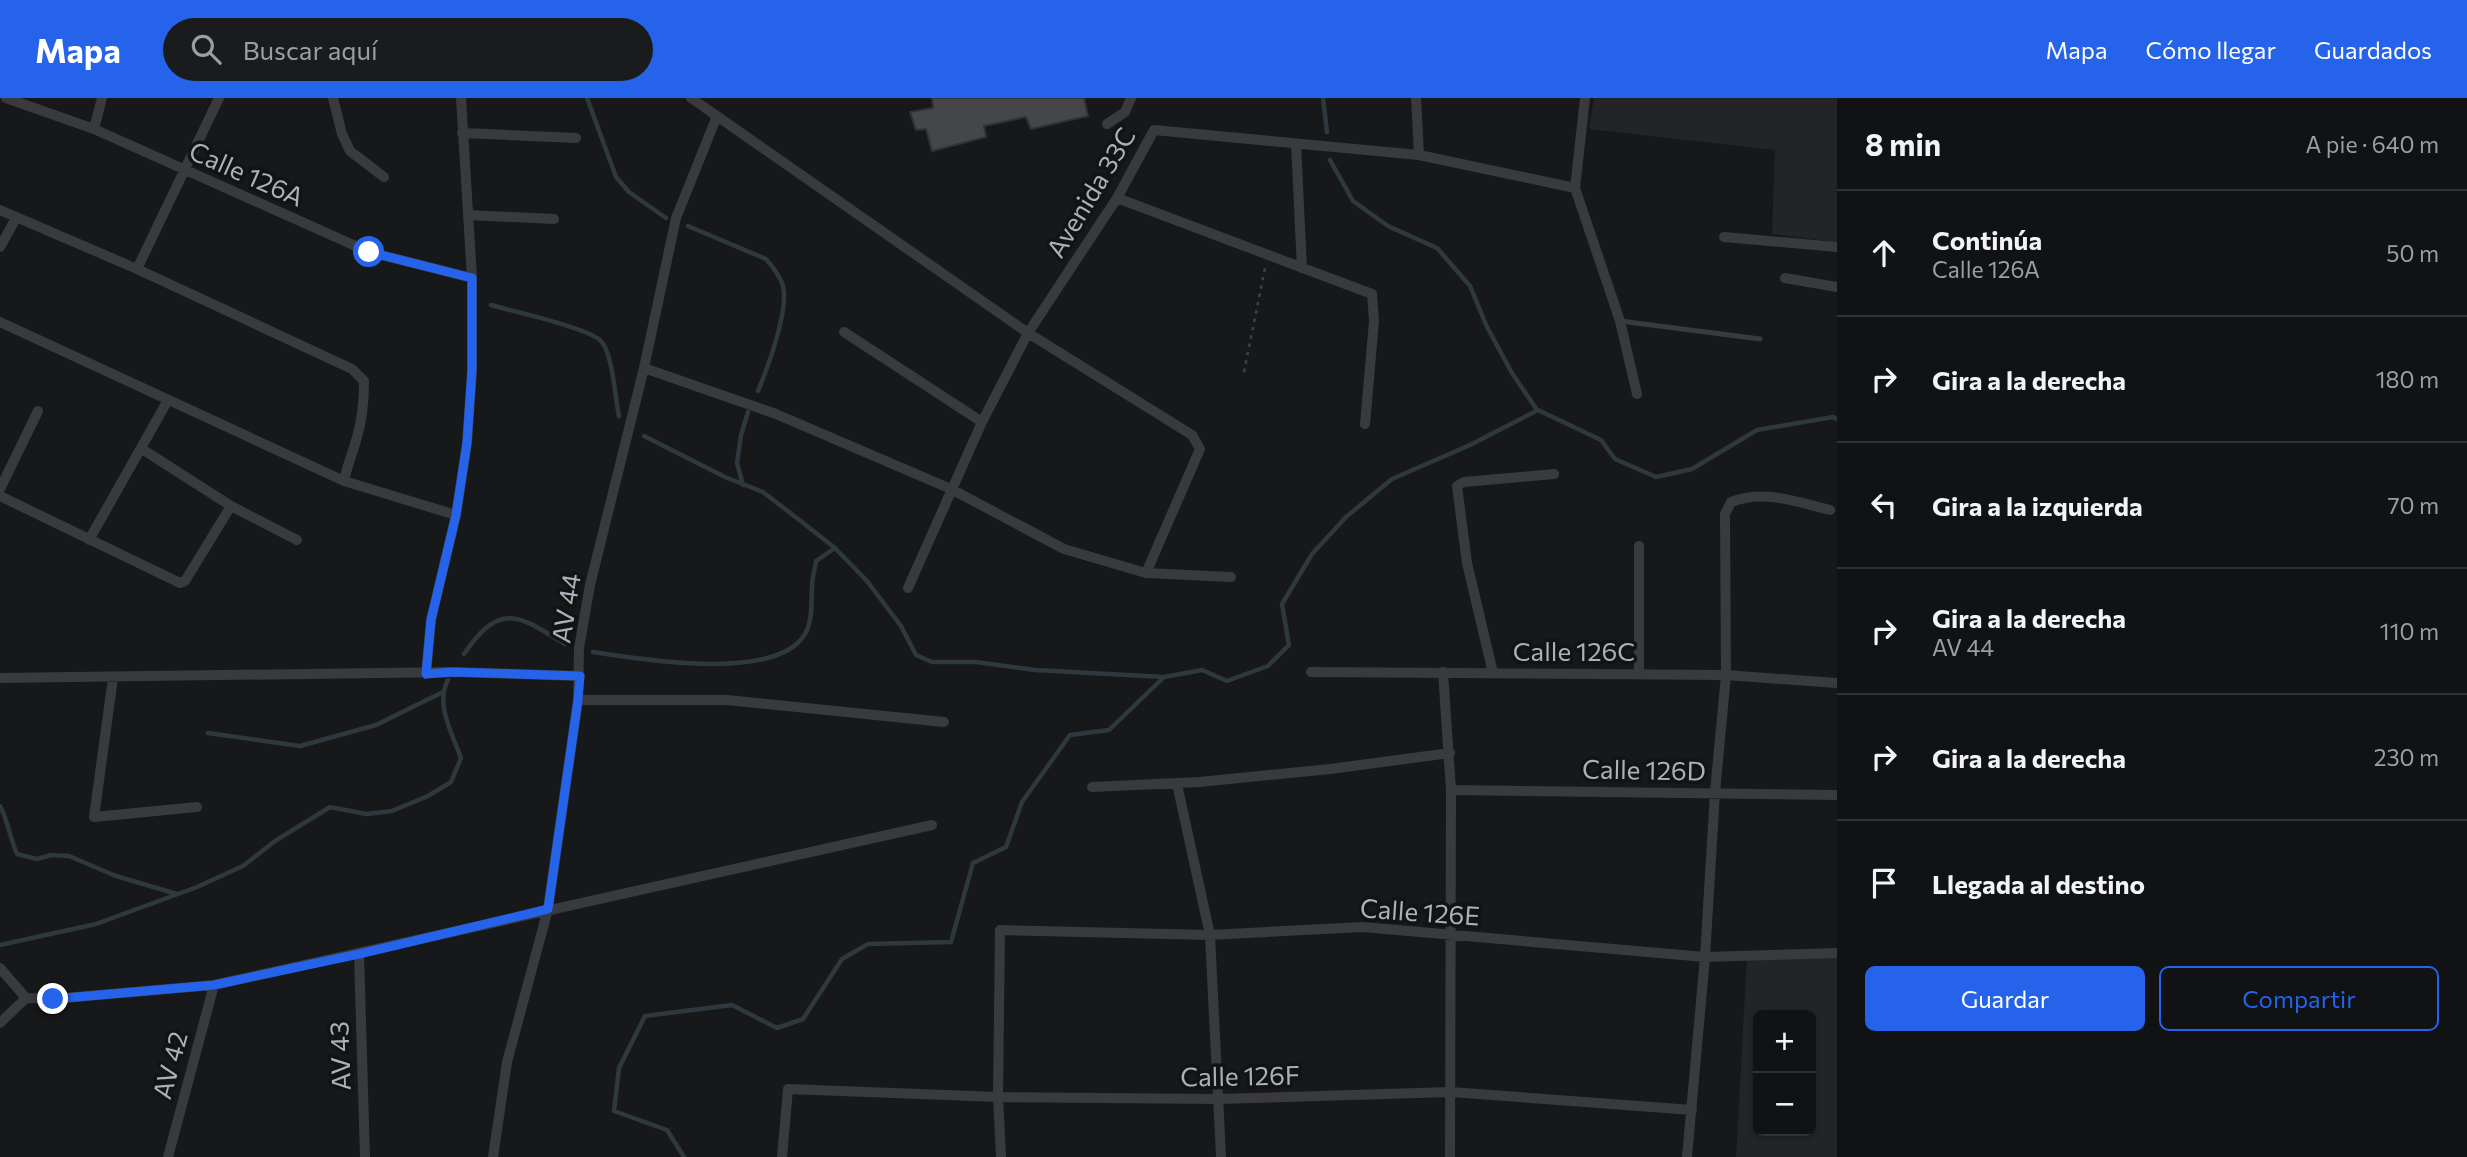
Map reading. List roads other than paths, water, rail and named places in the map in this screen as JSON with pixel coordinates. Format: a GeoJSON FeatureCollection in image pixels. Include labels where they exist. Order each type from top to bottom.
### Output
{"type":"FeatureCollection","features":[{"type":"Feature","properties":{"kind":"street","name":"Calle 126A"},"geometry":{"type":"LineString","coordinates":[[6,98],[94,129],[369,252],[472,278]]}},
{"type":"Feature","properties":{"kind":"street"},"geometry":{"type":"LineString","coordinates":[[94,129],[102,98]]}},
{"type":"Feature","properties":{"kind":"street"},"geometry":{"type":"LineString","coordinates":[[138,269],[184,169],[217,108],[219,98]]}},
{"type":"Feature","properties":{"kind":"street"},"geometry":{"type":"LineString","coordinates":[[333,98],[342,134],[350,151],[384,177]]}},
{"type":"Feature","properties":{"kind":"street"},"geometry":{"type":"LineString","coordinates":[[426,674],[431,620],[456,515],[467,443],[472,370],[472,278],[461,98]]}},
{"type":"Feature","properties":{"kind":"street"},"geometry":{"type":"LineString","coordinates":[[691,98],[1028,333],[1192,435],[1200,449],[1146,573]]}},
{"type":"Feature","properties":{"kind":"street"},"geometry":{"type":"LineString","coordinates":[[1107,124],[1125,112],[1131,98]]}},
{"type":"Feature","properties":{"kind":"street"},"geometry":{"type":"LineString","coordinates":[[1416,98],[1419,155]]}},
{"type":"Feature","properties":{"kind":"street"},"geometry":{"type":"LineString","coordinates":[[1585,98],[1575,188],[1620,321],[1637,394]]}},
{"type":"Feature","properties":{"kind":"street","name":"AV 44"},"geometry":{"type":"LineString","coordinates":[[493,1157],[507,1062],[548,909],[578,700],[579,648],[590,584],[644,368],[676,218],[717,117]]}},
{"type":"Feature","properties":{"kind":"street","name":"Avenida 33C"},"geometry":{"type":"LineString","coordinates":[[908,588],[982,422],[1028,333],[1117,198],[1154,130],[1419,155],[1575,188]]}},
{"type":"Feature","properties":{"kind":"street"},"geometry":{"type":"LineString","coordinates":[[462,133],[576,138]]}},
{"type":"Feature","properties":{"kind":"street"},"geometry":{"type":"LineString","coordinates":[[1296,144],[1302,268]]}},
{"type":"Feature","properties":{"kind":"street"},"geometry":{"type":"LineString","coordinates":[[1117,198],[1372,294],[1374,321],[1365,424]]}},
{"type":"Feature","properties":{"kind":"street"},"geometry":{"type":"LineString","coordinates":[[0,210],[138,269],[352,369],[364,381],[362,414],[344,481]]}},
{"type":"Feature","properties":{"kind":"street"},"geometry":{"type":"LineString","coordinates":[[468,215],[554,219]]}},
{"type":"Feature","properties":{"kind":"street"},"geometry":{"type":"LineString","coordinates":[[0,247],[16,218]]}},
{"type":"Feature","properties":{"kind":"street"},"geometry":{"type":"LineString","coordinates":[[1724,237],[1837,247]]}},
{"type":"Feature","properties":{"kind":"street"},"geometry":{"type":"LineString","coordinates":[[1785,278],[1837,287]]}},
{"type":"Feature","properties":{"kind":"street"},"geometry":{"type":"LineString","coordinates":[[0,322],[344,481],[456,515]]}},
{"type":"Feature","properties":{"kind":"street"},"geometry":{"type":"LineString","coordinates":[[844,332],[982,422]]}},
{"type":"Feature","properties":{"kind":"street"},"geometry":{"type":"LineString","coordinates":[[644,368],[776,414],[951,489],[1064,549],[1146,573],[1231,577]]}},
{"type":"Feature","properties":{"kind":"street"},"geometry":{"type":"LineString","coordinates":[[89,540],[168,400]]}},
{"type":"Feature","properties":{"kind":"street"},"geometry":{"type":"LineString","coordinates":[[0,489],[38,411]]}},
{"type":"Feature","properties":{"kind":"street"},"geometry":{"type":"LineString","coordinates":[[142,449],[231,506],[297,540]]}},
{"type":"Feature","properties":{"kind":"street"},"geometry":{"type":"LineString","coordinates":[[1493,673],[1467,563],[1457,486],[1464,482],[1554,474]]}},
{"type":"Feature","properties":{"kind":"street"},"geometry":{"type":"LineString","coordinates":[[1687,1157],[1706,957],[1715,792],[1726,675],[1726,514],[1731,502],[1745,496],[1764,495],[1830,510]]}},
{"type":"Feature","properties":{"kind":"street"},"geometry":{"type":"LineString","coordinates":[[0,496],[180,583],[186,581],[231,506]]}},
{"type":"Feature","properties":{"kind":"street"},"geometry":{"type":"LineString","coordinates":[[1639,546],[1639,674]]}},
{"type":"Feature","properties":{"kind":"street"},"geometry":{"type":"LineString","coordinates":[[0,678],[453,672],[580,676]]}},
{"type":"Feature","properties":{"kind":"street","name":"Calle 126C"},"geometry":{"type":"LineString","coordinates":[[1311,672],[1726,675],[1837,683]]}},
{"type":"Feature","properties":{"kind":"street"},"geometry":{"type":"LineString","coordinates":[[1443,672],[1451,790],[1450,1157]]}},
{"type":"Feature","properties":{"kind":"street"},"geometry":{"type":"LineString","coordinates":[[113,678],[94,817],[197,807]]}},
{"type":"Feature","properties":{"kind":"street"},"geometry":{"type":"LineString","coordinates":[[578,700],[727,699],[944,722]]}},
{"type":"Feature","properties":{"kind":"street"},"geometry":{"type":"LineString","coordinates":[[1092,787],[1177,784],[1330,769],[1450,753]]}},
{"type":"Feature","properties":{"kind":"street"},"geometry":{"type":"LineString","coordinates":[[1177,784],[1210,935],[1221,1157]]}},
{"type":"Feature","properties":{"kind":"street","name":"Calle 126D"},"geometry":{"type":"LineString","coordinates":[[1451,790],[1837,795]]}},
{"type":"Feature","properties":{"kind":"street"},"geometry":{"type":"LineString","coordinates":[[0,1023],[26,998],[53,999],[214,985],[932,825]]}},
{"type":"Feature","properties":{"kind":"street","name":"Calle 126E"},"geometry":{"type":"LineString","coordinates":[[998,1097],[1000,930],[1210,935],[1362,928],[1706,957],[1837,953]]}},
{"type":"Feature","properties":{"kind":"street","name":"AV 43"},"geometry":{"type":"LineString","coordinates":[[359,954],[365,1157]]}},
{"type":"Feature","properties":{"kind":"street"},"geometry":{"type":"LineString","coordinates":[[0,968],[26,998]]}},
{"type":"Feature","properties":{"kind":"street","name":"AV 42"},"geometry":{"type":"LineString","coordinates":[[168,1157],[214,985]]}},
{"type":"Feature","properties":{"kind":"street","name":"Calle 126F"},"geometry":{"type":"LineString","coordinates":[[782,1157],[788,1088],[998,1097],[1218,1099],[1451,1092],[1692,1110]]}},
{"type":"Feature","properties":{"kind":"street"},"geometry":{"type":"LineString","coordinates":[[998,1097],[1001,1157]]}},
{"type":"Feature","properties":{"kind":"lane"},"geometry":{"type":"LineString","coordinates":[[1620,321],[1760,339]]}},
{"type":"Feature","properties":{"kind":"waterway"},"geometry":{"type":"LineString","coordinates":[[587,98],[616,177],[629,192],[666,218]]}},
{"type":"Feature","properties":{"kind":"waterway"},"geometry":{"type":"LineString","coordinates":[[1323,98],[1327,132]]}},
{"type":"Feature","properties":{"kind":"waterway"},"geometry":{"type":"LineString","coordinates":[[1330,160],[1353,201],[1388,226],[1437,248],[1470,286],[1487,327],[1512,373],[1537,410]]}},
{"type":"Feature","properties":{"kind":"waterway"},"geometry":{"type":"LineString","coordinates":[[688,226],[766,259],[782,282],[784,296],[780,323],[758,391]]}},
{"type":"Feature","properties":{"kind":"waterway"},"geometry":{"type":"LineString","coordinates":[[491,305],[566,325],[601,341],[611,366],[619,416]]}},
{"type":"Feature","properties":{"kind":"waterway"},"geometry":{"type":"LineString","coordinates":[[644,436],[725,477],[763,492],[835,548],[867,581],[901,626],[916,655],[932,662],[976,662],[1035,670],[1164,677],[1202,670],[1227,681],[1268,666],[1289,645],[1282,604],[1312,554],[1346,517],[1392,479],[1470,445],[1538,410],[1601,440],[1615,459],[1656,477],[1692,469],[1757,430],[1833,417],[1837,419]]}},
{"type":"Feature","properties":{"kind":"waterway"},"geometry":{"type":"LineString","coordinates":[[743,485],[737,463],[748,412]]}},
{"type":"Feature","properties":{"kind":"waterway"},"geometry":{"type":"LineString","coordinates":[[593,652],[709,664],[741,663],[770,657],[793,647],[807,630],[816,561],[835,548]]}},
{"type":"Feature","properties":{"kind":"waterway"},"geometry":{"type":"LineString","coordinates":[[464,654],[488,626],[510,618],[534,626],[565,644]]}},
{"type":"Feature","properties":{"kind":"waterway"},"geometry":{"type":"LineString","coordinates":[[684,1157],[667,1130],[614,1111],[619,1068],[645,1016],[732,1005],[777,1028],[803,1019],[842,959],[868,944],[951,942],[973,863],[1006,847],[1022,802],[1070,735],[1109,730],[1163,678]]}},
{"type":"Feature","properties":{"kind":"waterway"},"geometry":{"type":"LineString","coordinates":[[0,945],[96,924],[197,887],[243,866],[275,841],[330,807],[366,814],[392,811],[428,796],[451,782],[461,758],[444,709],[444,689],[448,680]]}},
{"type":"Feature","properties":{"kind":"waterway"},"geometry":{"type":"LineString","coordinates":[[208,733],[300,746],[376,725],[441,693]]}},
{"type":"Feature","properties":{"kind":"waterway"},"geometry":{"type":"LineString","coordinates":[[0,806],[17,854],[37,859],[51,855],[69,856],[116,876],[177,894]]}}]}
